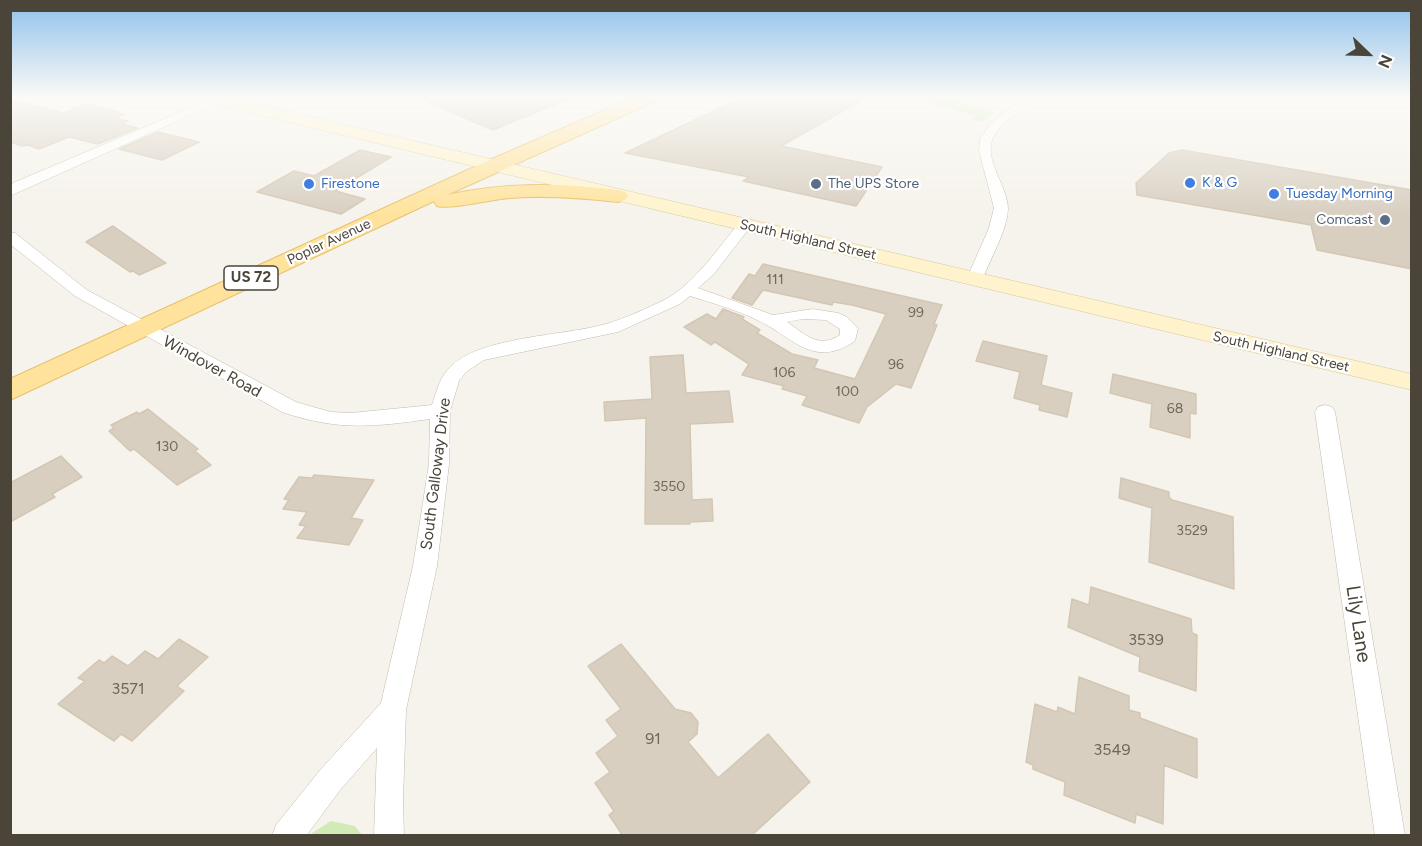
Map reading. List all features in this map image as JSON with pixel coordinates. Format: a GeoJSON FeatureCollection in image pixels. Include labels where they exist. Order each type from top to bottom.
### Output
{"type":"FeatureCollection","features":[{"type":"Feature","properties":{"kind":"main road","name":"South Highland Street"},"geometry":{"type":"LineString","coordinates":[[368,136],[1412,382]]}},
{"type":"Feature","properties":{"kind":"main road","name":"Poplar Avenue"},"geometry":{"type":"LineString","coordinates":[[10,392],[143,328],[560,136]]}},
{"type":"Feature","properties":{"kind":"main road"},"geometry":{"type":"LineString","coordinates":[[363,226],[439,204],[496,192],[546,190],[618,196]]}},
{"type":"Feature","properties":{"kind":"street"},"geometry":{"type":"LineString","coordinates":[[10,192],[20,185],[128,136]]}},
{"type":"Feature","properties":{"kind":"street"},"geometry":{"type":"LineString","coordinates":[[975,278],[996,228],[1001,208],[985,151],[988,136]]}},
{"type":"Feature","properties":{"kind":"street","name":"South Galloway Drive"},"geometry":{"type":"LineString","coordinates":[[287,836],[331,779],[393,710],[425,566],[437,482],[440,411],[450,379],[460,368],[478,356],[612,328],[674,301],[708,271],[744,226]]}},
{"type":"Feature","properties":{"kind":"street","name":"Windover Road"},"geometry":{"type":"LineString","coordinates":[[10,236],[81,293],[265,396],[330,420],[367,421],[440,411]]}},
{"type":"Feature","properties":{"kind":"street"},"geometry":{"type":"LineString","coordinates":[[688,290],[772,320]]}},
{"type":"Feature","properties":{"kind":"street","name":"Lily Lane"},"geometry":{"type":"LineString","coordinates":[[1325,412],[1390,836]]}},
{"type":"Feature","properties":{"kind":"street"},"geometry":{"type":"LineString","coordinates":[[389,836],[388,800],[393,710]]}},
{"type":"Feature","properties":{"kind":"green space"},"geometry":{"type":"Polygon","coordinates":[[[331,821],[355,826],[362,835],[309,835],[331,821]]]}},
{"type":"Feature","properties":{"kind":"building"},"geometry":{"type":"Polygon","coordinates":[[[10,136],[117,136],[98,144],[69,137],[39,149],[10,142],[10,136]]]}},
{"type":"Feature","properties":{"kind":"building"},"geometry":{"type":"Polygon","coordinates":[[[148,136],[176,136],[199,142],[162,160],[119,149],[148,136]]]}},
{"type":"Feature","properties":{"kind":"building"},"geometry":{"type":"Polygon","coordinates":[[[660,136],[798,136],[781,146],[882,167],[856,206],[743,181],[749,177],[625,153],[660,136]]]}},
{"type":"Feature","properties":{"kind":"building","name":"Firestone"},"geometry":{"type":"Polygon","coordinates":[[[360,150],[391,157],[335,191],[365,199],[341,214],[257,192],[294,171],[314,176],[360,150]]]}},
{"type":"Feature","properties":{"kind":"building"},"geometry":{"type":"Polygon","coordinates":[[[1182,150],[1412,190],[1412,269],[1317,250],[1311,225],[1137,195],[1136,183],[1169,153],[1182,150]]]}},
{"type":"Feature","properties":{"kind":"building"},"geometry":{"type":"Polygon","coordinates":[[[113,226],[166,263],[139,275],[133,271],[130,272],[86,242],[113,226]]]}},
{"type":"Feature","properties":{"kind":"building"},"geometry":{"type":"Polygon","coordinates":[[[763,264],[942,305],[934,324],[937,325],[911,388],[896,384],[867,407],[859,423],[802,405],[807,396],[782,389],[784,386],[742,375],[749,364],[715,342],[711,345],[684,327],[707,314],[716,319],[723,309],[744,317],[742,319],[760,330],[757,333],[792,354],[818,360],[814,368],[855,379],[886,314],[852,305],[833,302],[832,305],[763,290],[752,305],[732,298],[749,274],[755,276],[763,264]]]}},
{"type":"Feature","properties":{"kind":"building"},"geometry":{"type":"Polygon","coordinates":[[[983,341],[1047,356],[1041,385],[1072,393],[1067,417],[1039,410],[1040,405],[1014,398],[1020,372],[976,361],[983,341]]]}},
{"type":"Feature","properties":{"kind":"building"},"geometry":{"type":"Polygon","coordinates":[[[683,355],[686,393],[729,391],[733,422],[690,424],[692,500],[712,499],[713,521],[690,522],[690,524],[645,524],[646,418],[605,421],[604,402],[652,399],[650,357],[683,355]]]}},
{"type":"Feature","properties":{"kind":"building"},"geometry":{"type":"Polygon","coordinates":[[[1113,374],[1196,394],[1196,414],[1190,413],[1190,438],[1150,427],[1152,404],[1110,393],[1113,374]]]}},
{"type":"Feature","properties":{"kind":"building"},"geometry":{"type":"Polygon","coordinates":[[[148,409],[198,449],[195,451],[211,465],[177,485],[134,449],[130,451],[109,431],[114,428],[111,425],[148,409]]]}},
{"type":"Feature","properties":{"kind":"building"},"geometry":{"type":"Polygon","coordinates":[[[61,456],[82,477],[52,494],[55,497],[10,522],[10,483],[61,456]]]}},
{"type":"Feature","properties":{"kind":"building"},"geometry":{"type":"Polygon","coordinates":[[[314,475],[374,480],[351,518],[363,520],[349,545],[297,538],[306,526],[299,525],[307,512],[283,509],[289,500],[284,499],[299,477],[312,478],[314,475]]]}},
{"type":"Feature","properties":{"kind":"building"},"geometry":{"type":"Polygon","coordinates":[[[1121,478],[1169,492],[1172,500],[1233,517],[1234,589],[1149,562],[1152,508],[1119,498],[1121,478]]]}},
{"type":"Feature","properties":{"kind":"building"},"geometry":{"type":"Polygon","coordinates":[[[1091,587],[1191,619],[1192,633],[1197,635],[1196,691],[1139,671],[1140,657],[1068,627],[1072,599],[1089,605],[1091,587]]]}},
{"type":"Feature","properties":{"kind":"building"},"geometry":{"type":"Polygon","coordinates":[[[179,639],[208,657],[177,686],[184,691],[132,741],[121,734],[114,741],[58,704],[85,681],[78,678],[99,660],[104,663],[112,656],[128,666],[145,651],[158,659],[179,639]]]}},
{"type":"Feature","properties":{"kind":"building"},"geometry":{"type":"Polygon","coordinates":[[[621,644],[675,709],[691,713],[698,722],[697,734],[688,742],[718,778],[768,734],[810,782],[751,836],[623,836],[609,815],[614,811],[595,783],[610,772],[596,753],[618,736],[606,720],[621,709],[588,666],[621,644]]]}},
{"type":"Feature","properties":{"kind":"building"},"geometry":{"type":"Polygon","coordinates":[[[1079,677],[1129,696],[1129,710],[1140,713],[1140,718],[1197,739],[1197,778],[1164,765],[1163,824],[1136,814],[1135,823],[1064,795],[1065,782],[1033,769],[1033,765],[1026,762],[1035,704],[1057,712],[1058,707],[1075,714],[1079,677]]]}},
{"type":"Feature","properties":{"kind":"place","name":"K & G"},"geometry":{"type":"Point","coordinates":[1190,183]}},
{"type":"Feature","properties":{"kind":"place","name":"Firestone"},"geometry":{"type":"Point","coordinates":[309,184]}},
{"type":"Feature","properties":{"kind":"place","name":"The UPS Store"},"geometry":{"type":"Point","coordinates":[816,184]}},
{"type":"Feature","properties":{"kind":"place","name":"Tuesday Morning"},"geometry":{"type":"Point","coordinates":[1274,194]}},
{"type":"Feature","properties":{"kind":"place","name":"Comcast"},"geometry":{"type":"Point","coordinates":[1385,220]}}]}
